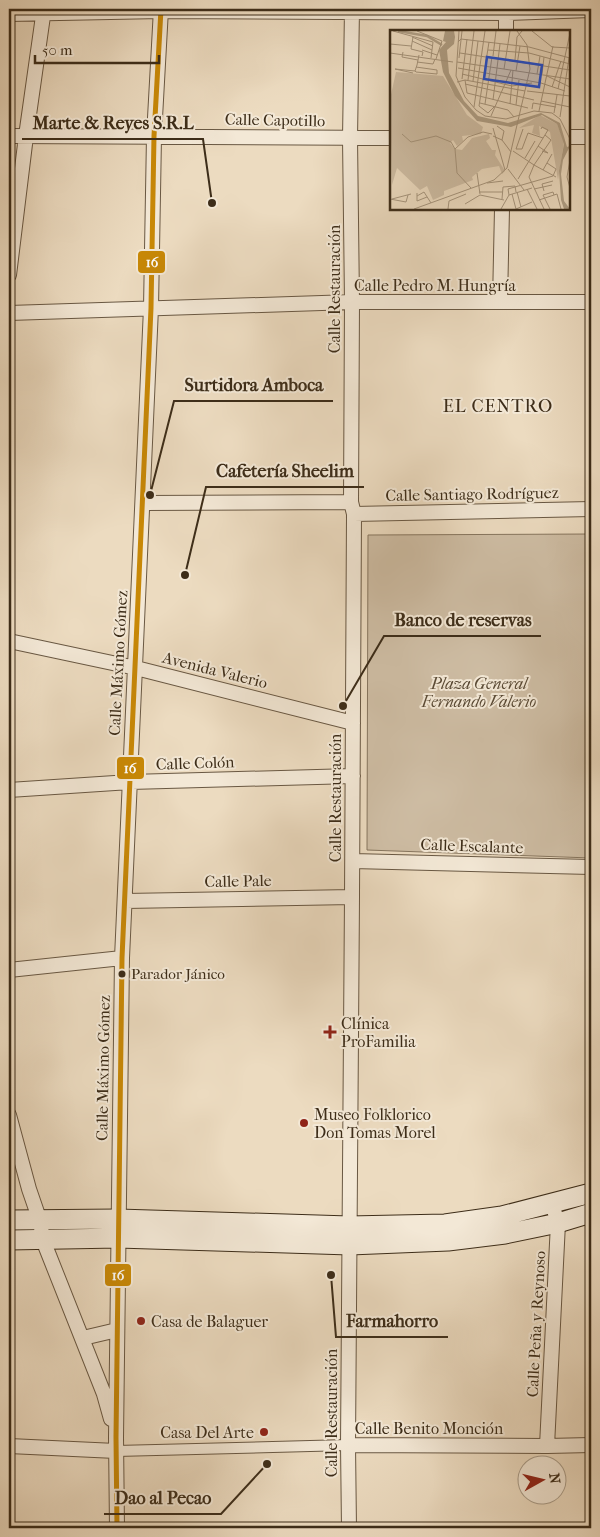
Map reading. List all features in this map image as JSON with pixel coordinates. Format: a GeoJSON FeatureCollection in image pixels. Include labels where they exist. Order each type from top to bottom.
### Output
{"type":"FeatureCollection","features":[{"type":"Feature","properties":{"kind":"main road"},"geometry":{"type":"LineString","coordinates":[[9,1240],[350,1236],[502,1216],[591,1193]]}},
{"type":"Feature","properties":{"kind":"main road"},"geometry":{"type":"LineString","coordinates":[[9,1220],[118,1219],[350,1236],[448,1241],[506,1234],[558,1223],[591,1213]]}},
{"type":"Feature","properties":{"kind":"street"},"geometry":{"type":"LineString","coordinates":[[9,14],[44,11],[161,10],[352,10],[506,13],[591,10]]}},
{"type":"Feature","properties":{"kind":"street","name":"Calle Máximo Gómez"},"geometry":{"type":"LineString","coordinates":[[117,1528],[117,1330],[122,958],[143,503],[151,308],[154,136],[161,10]]}},
{"type":"Feature","properties":{"kind":"street","name":"Calle Restauración"},"geometry":{"type":"LineString","coordinates":[[349,1528],[353,861],[350,138],[352,10]]}},
{"type":"Feature","properties":{"kind":"street"},"geometry":{"type":"LineString","coordinates":[[9,275],[44,11]]}},
{"type":"Feature","properties":{"kind":"street"},"geometry":{"type":"LineString","coordinates":[[506,13],[506,30]]}},
{"type":"Feature","properties":{"kind":"street","name":"Calle Capotillo"},"geometry":{"type":"LineString","coordinates":[[9,136],[390,138]]}},
{"type":"Feature","properties":{"kind":"street"},"geometry":{"type":"LineString","coordinates":[[570,137],[591,137]]}},
{"type":"Feature","properties":{"kind":"street"},"geometry":{"type":"LineString","coordinates":[[500,302],[502,210]]}},
{"type":"Feature","properties":{"kind":"street","name":"Calle Pedro M. Hungría"},"geometry":{"type":"LineString","coordinates":[[9,313],[352,302],[591,302]]}},
{"type":"Feature","properties":{"kind":"street","name":"Calle Santiago Rodríguez"},"geometry":{"type":"LineString","coordinates":[[143,503],[352,508],[591,509]]}},
{"type":"Feature","properties":{"kind":"street","name":"Avenida Valerio"},"geometry":{"type":"LineString","coordinates":[[9,641],[136,668],[353,723]]}},
{"type":"Feature","properties":{"kind":"street","name":"Calle Colón"},"geometry":{"type":"LineString","coordinates":[[9,790],[130,782],[353,776]]}},
{"type":"Feature","properties":{"kind":"street","name":"Calle Escalante"},"geometry":{"type":"LineString","coordinates":[[353,861],[591,867]]}},
{"type":"Feature","properties":{"kind":"street","name":"Calle Pale"},"geometry":{"type":"LineString","coordinates":[[125,901],[352,897]]}},
{"type":"Feature","properties":{"kind":"street"},"geometry":{"type":"LineString","coordinates":[[9,970],[122,958]]}},
{"type":"Feature","properties":{"kind":"street"},"geometry":{"type":"LineString","coordinates":[[9,1115],[40,1221],[43,1240],[104,1394],[116,1444],[9,1446]]}},
{"type":"Feature","properties":{"kind":"street","name":"Calle Peña y Reynoso"},"geometry":{"type":"LineString","coordinates":[[547,1446],[558,1223],[552,1204]]}},
{"type":"Feature","properties":{"kind":"street"},"geometry":{"type":"LineString","coordinates":[[83,1338],[117,1330]]}},
{"type":"Feature","properties":{"kind":"street","name":"Calle Benito Monción"},"geometry":{"type":"LineString","coordinates":[[116,1444],[591,1445]]}},
{"type":"Feature","properties":{"kind":"green space","name":"Plaza General Fernando Valerio"},"geometry":{"type":"Polygon","coordinates":[[[591,534],[591,858],[367,850],[368,535],[591,534]]]}},
{"type":"Feature","properties":{"kind":"transit line","name":"16"},"geometry":{"type":"LineString","coordinates":[[117,1528],[116,1437],[122,958],[151,308],[154,136],[161,9]]}},
{"type":"Feature","properties":{"kind":"place","name":"Marte & Reyes S.R.L"},"geometry":{"type":"Point","coordinates":[212,203]}},
{"type":"Feature","properties":{"kind":"place","name":"Surtidora Amboca"},"geometry":{"type":"Point","coordinates":[150,495]}},
{"type":"Feature","properties":{"kind":"place","name":"Cafetería Sheelim"},"geometry":{"type":"Point","coordinates":[185,575]}},
{"type":"Feature","properties":{"kind":"place","name":"Banco de reservas"},"geometry":{"type":"Point","coordinates":[343,706]}},
{"type":"Feature","properties":{"kind":"place","name":"Parador Jánico"},"geometry":{"type":"Point","coordinates":[122,974]}},
{"type":"Feature","properties":{"kind":"place","name":"Clínica ProFamilia"},"geometry":{"type":"Point","coordinates":[330,1032]}},
{"type":"Feature","properties":{"kind":"place","name":"Museo Folklorico Don Tomas Morel"},"geometry":{"type":"Point","coordinates":[304,1123]}},
{"type":"Feature","properties":{"kind":"place","name":"Farmahorro"},"geometry":{"type":"Point","coordinates":[331,1275]}},
{"type":"Feature","properties":{"kind":"place","name":"Casa de Balaguer"},"geometry":{"type":"Point","coordinates":[141,1321]}},
{"type":"Feature","properties":{"kind":"place","name":"Casa Del Arte"},"geometry":{"type":"Point","coordinates":[264,1432]}},
{"type":"Feature","properties":{"kind":"place","name":"Dao al Pecao"},"geometry":{"type":"Point","coordinates":[267,1464]}},
{"type":"Feature","properties":{"kind":"district","name":"EL CENTRO"},"geometry":{"type":"Point","coordinates":[498,406]}}]}
